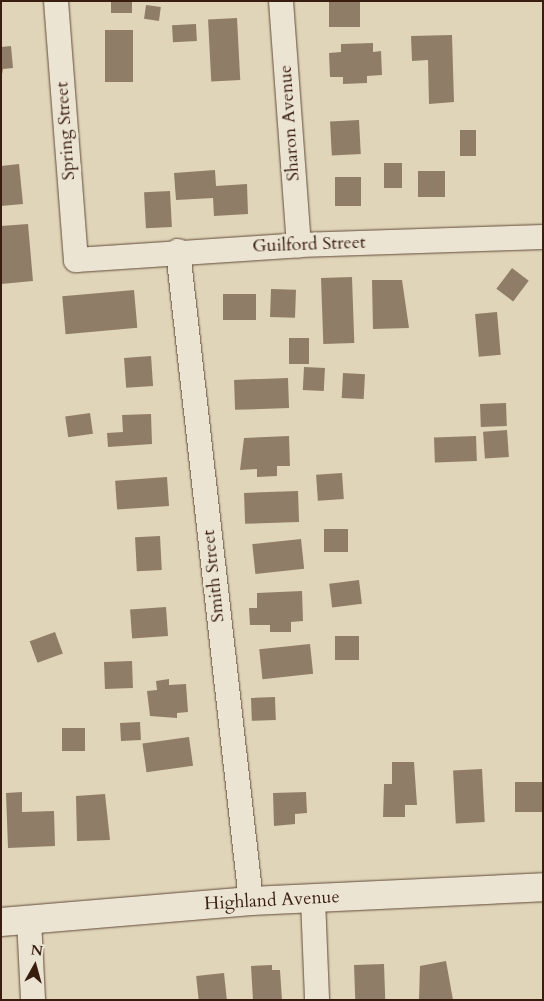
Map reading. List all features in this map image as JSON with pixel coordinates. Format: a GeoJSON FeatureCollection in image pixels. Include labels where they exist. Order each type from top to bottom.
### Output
{"type":"FeatureCollection","features":[{"type":"Feature","properties":{"kind":"street","name":"Spring Street"},"geometry":{"type":"LineString","coordinates":[[56,1],[76,260]]}},
{"type":"Feature","properties":{"kind":"street","name":"Sharon Avenue"},"geometry":{"type":"LineString","coordinates":[[281,1],[299,245]]}},
{"type":"Feature","properties":{"kind":"street","name":"Guilford Street"},"geometry":{"type":"LineString","coordinates":[[76,260],[178,251],[299,245],[543,237]]}},
{"type":"Feature","properties":{"kind":"street","name":"Smith Street"},"geometry":{"type":"LineString","coordinates":[[178,251],[251,901]]}},
{"type":"Feature","properties":{"kind":"street","name":"Highland Avenue"},"geometry":{"type":"LineString","coordinates":[[1,922],[251,901],[543,886]]}},
{"type":"Feature","properties":{"kind":"street"},"geometry":{"type":"LineString","coordinates":[[313,899],[317,1000]]}},
{"type":"Feature","properties":{"kind":"street"},"geometry":{"type":"LineString","coordinates":[[29,920],[33,1000]]}},
{"type":"Feature","properties":{"kind":"building"},"geometry":{"type":"Polygon","coordinates":[[[111,1],[132,1],[132,13],[111,13],[111,1]]]}},
{"type":"Feature","properties":{"kind":"building"},"geometry":{"type":"Polygon","coordinates":[[[329,1],[360,1],[360,27],[329,27],[329,1]]]}},
{"type":"Feature","properties":{"kind":"building"},"geometry":{"type":"Polygon","coordinates":[[[146,5],[161,7],[159,21],[144,19],[146,5]]]}},
{"type":"Feature","properties":{"kind":"building"},"geometry":{"type":"Polygon","coordinates":[[[237,18],[240,80],[211,81],[208,20],[237,18]]]}},
{"type":"Feature","properties":{"kind":"building"},"geometry":{"type":"Polygon","coordinates":[[[196,24],[197,41],[173,42],[172,25],[196,24]]]}},
{"type":"Feature","properties":{"kind":"building"},"geometry":{"type":"Polygon","coordinates":[[[105,30],[133,30],[133,82],[105,82],[105,30]]]}},
{"type":"Feature","properties":{"kind":"building"},"geometry":{"type":"Polygon","coordinates":[[[452,35],[454,102],[429,104],[428,60],[412,61],[411,36],[452,35]]]}},
{"type":"Feature","properties":{"kind":"building"},"geometry":{"type":"Polygon","coordinates":[[[373,43],[373,52],[381,51],[382,75],[367,76],[367,83],[343,84],[343,77],[330,77],[329,53],[341,52],[341,44],[373,43]]]}},
{"type":"Feature","properties":{"kind":"building"},"geometry":{"type":"Polygon","coordinates":[[[11,46],[13,68],[3,69],[1,80],[1,47],[11,46]]]}},
{"type":"Feature","properties":{"kind":"building"},"geometry":{"type":"Polygon","coordinates":[[[359,120],[361,154],[332,155],[330,122],[359,120]]]}},
{"type":"Feature","properties":{"kind":"building"},"geometry":{"type":"Polygon","coordinates":[[[460,130],[476,130],[476,156],[460,156],[460,130]]]}},
{"type":"Feature","properties":{"kind":"building"},"geometry":{"type":"Polygon","coordinates":[[[384,163],[402,163],[402,188],[384,188],[384,163]]]}},
{"type":"Feature","properties":{"kind":"building"},"geometry":{"type":"Polygon","coordinates":[[[19,164],[23,204],[1,206],[1,166],[19,164]]]}},
{"type":"Feature","properties":{"kind":"building"},"geometry":{"type":"Polygon","coordinates":[[[215,170],[216,186],[247,184],[248,214],[214,216],[213,198],[176,200],[174,173],[215,170]]]}},
{"type":"Feature","properties":{"kind":"building"},"geometry":{"type":"Polygon","coordinates":[[[418,171],[445,171],[445,197],[418,197],[418,171]]]}},
{"type":"Feature","properties":{"kind":"building"},"geometry":{"type":"Polygon","coordinates":[[[335,177],[361,177],[361,206],[335,206],[335,177]]]}},
{"type":"Feature","properties":{"kind":"building"},"geometry":{"type":"Polygon","coordinates":[[[170,191],[172,227],[146,228],[144,192],[170,191]]]}},
{"type":"Feature","properties":{"kind":"building"},"geometry":{"type":"Polygon","coordinates":[[[28,224],[33,281],[1,284],[1,226],[28,224]]]}},
{"type":"Feature","properties":{"kind":"building"},"geometry":{"type":"Polygon","coordinates":[[[512,268],[529,281],[513,301],[496,289],[512,268]]]}},
{"type":"Feature","properties":{"kind":"building"},"geometry":{"type":"Polygon","coordinates":[[[352,277],[354,343],[323,344],[321,278],[352,277]]]}},
{"type":"Feature","properties":{"kind":"building"},"geometry":{"type":"Polygon","coordinates":[[[372,280],[402,280],[409,328],[373,329],[372,280]]]}},
{"type":"Feature","properties":{"kind":"building"},"geometry":{"type":"Polygon","coordinates":[[[271,289],[296,290],[295,318],[270,317],[271,289]]]}},
{"type":"Feature","properties":{"kind":"building"},"geometry":{"type":"Polygon","coordinates":[[[134,290],[137,328],[66,334],[62,296],[134,290]]]}},
{"type":"Feature","properties":{"kind":"building"},"geometry":{"type":"Polygon","coordinates":[[[223,294],[256,294],[256,320],[223,320],[223,294]]]}},
{"type":"Feature","properties":{"kind":"building"},"geometry":{"type":"Polygon","coordinates":[[[497,312],[501,355],[479,357],[475,314],[497,312]]]}},
{"type":"Feature","properties":{"kind":"building"},"geometry":{"type":"Polygon","coordinates":[[[289,338],[309,338],[309,364],[289,364],[289,338]]]}},
{"type":"Feature","properties":{"kind":"building"},"geometry":{"type":"Polygon","coordinates":[[[151,356],[153,386],[126,388],[124,358],[151,356]]]}},
{"type":"Feature","properties":{"kind":"building"},"geometry":{"type":"Polygon","coordinates":[[[304,367],[325,368],[324,391],[303,390],[304,367]]]}},
{"type":"Feature","properties":{"kind":"building"},"geometry":{"type":"Polygon","coordinates":[[[343,373],[365,374],[364,399],[342,398],[343,373]]]}},
{"type":"Feature","properties":{"kind":"building"},"geometry":{"type":"Polygon","coordinates":[[[288,378],[289,408],[235,410],[234,380],[288,378]]]}},
{"type":"Feature","properties":{"kind":"building"},"geometry":{"type":"Polygon","coordinates":[[[506,403],[507,426],[481,427],[480,404],[506,403]]]}},
{"type":"Feature","properties":{"kind":"building"},"geometry":{"type":"Polygon","coordinates":[[[90,413],[93,434],[68,437],[65,416],[90,413]]]}},
{"type":"Feature","properties":{"kind":"building"},"geometry":{"type":"Polygon","coordinates":[[[151,414],[152,444],[108,447],[107,433],[123,432],[122,415],[151,414]]]}},
{"type":"Feature","properties":{"kind":"building"},"geometry":{"type":"Polygon","coordinates":[[[507,430],[509,457],[485,459],[483,432],[507,430]]]}},
{"type":"Feature","properties":{"kind":"building"},"geometry":{"type":"Polygon","coordinates":[[[289,436],[290,466],[277,466],[277,476],[257,477],[257,469],[240,470],[244,438],[289,436]]]}},
{"type":"Feature","properties":{"kind":"building"},"geometry":{"type":"Polygon","coordinates":[[[476,436],[477,461],[435,462],[434,437],[476,436]]]}},
{"type":"Feature","properties":{"kind":"building"},"geometry":{"type":"Polygon","coordinates":[[[342,473],[344,499],[318,501],[316,475],[342,473]]]}},
{"type":"Feature","properties":{"kind":"building"},"geometry":{"type":"Polygon","coordinates":[[[167,477],[169,506],[117,510],[115,481],[167,477]]]}},
{"type":"Feature","properties":{"kind":"building"},"geometry":{"type":"Polygon","coordinates":[[[298,491],[299,522],[245,524],[244,493],[298,491]]]}},
{"type":"Feature","properties":{"kind":"building"},"geometry":{"type":"Polygon","coordinates":[[[324,529],[348,529],[348,552],[324,552],[324,529]]]}},
{"type":"Feature","properties":{"kind":"building"},"geometry":{"type":"Polygon","coordinates":[[[160,536],[162,570],[137,571],[135,537],[160,536]]]}},
{"type":"Feature","properties":{"kind":"building"},"geometry":{"type":"Polygon","coordinates":[[[301,539],[304,569],[255,574],[252,544],[301,539]]]}},
{"type":"Feature","properties":{"kind":"building"},"geometry":{"type":"Polygon","coordinates":[[[359,580],[362,604],[332,607],[329,584],[359,580]]]}},
{"type":"Feature","properties":{"kind":"building"},"geometry":{"type":"Polygon","coordinates":[[[302,591],[303,621],[291,622],[291,632],[270,632],[270,625],[250,625],[249,608],[257,608],[257,593],[302,591]]]}},
{"type":"Feature","properties":{"kind":"building"},"geometry":{"type":"Polygon","coordinates":[[[166,607],[168,636],[132,638],[130,610],[166,607]]]}},
{"type":"Feature","properties":{"kind":"building"},"geometry":{"type":"Polygon","coordinates":[[[55,632],[63,654],[37,663],[30,641],[55,632]]]}},
{"type":"Feature","properties":{"kind":"building"},"geometry":{"type":"Polygon","coordinates":[[[335,636],[359,636],[359,660],[335,660],[335,636]]]}},
{"type":"Feature","properties":{"kind":"building"},"geometry":{"type":"Polygon","coordinates":[[[310,644],[313,674],[262,679],[259,649],[310,644]]]}},
{"type":"Feature","properties":{"kind":"building"},"geometry":{"type":"Polygon","coordinates":[[[132,661],[133,688],[105,689],[104,662],[132,661]]]}},
{"type":"Feature","properties":{"kind":"building"},"geometry":{"type":"Polygon","coordinates":[[[169,679],[169,685],[186,684],[188,712],[177,713],[177,718],[150,716],[147,691],[157,690],[156,681],[169,679]]]}},
{"type":"Feature","properties":{"kind":"building"},"geometry":{"type":"Polygon","coordinates":[[[275,697],[276,720],[252,721],[251,698],[275,697]]]}},
{"type":"Feature","properties":{"kind":"building"},"geometry":{"type":"Polygon","coordinates":[[[140,722],[141,740],[121,741],[120,723],[140,722]]]}},
{"type":"Feature","properties":{"kind":"building"},"geometry":{"type":"Polygon","coordinates":[[[62,728],[85,728],[85,751],[62,751],[62,728]]]}},
{"type":"Feature","properties":{"kind":"building"},"geometry":{"type":"Polygon","coordinates":[[[189,737],[193,766],[146,772],[142,744],[189,737]]]}},
{"type":"Feature","properties":{"kind":"building"},"geometry":{"type":"Polygon","coordinates":[[[392,762],[414,762],[417,805],[405,805],[405,817],[383,817],[384,784],[392,784],[392,762]]]}},
{"type":"Feature","properties":{"kind":"building"},"geometry":{"type":"Polygon","coordinates":[[[482,769],[485,822],[456,823],[453,771],[482,769]]]}},
{"type":"Feature","properties":{"kind":"building"},"geometry":{"type":"Polygon","coordinates":[[[515,782],[543,782],[543,812],[515,812],[515,782]]]}},
{"type":"Feature","properties":{"kind":"building"},"geometry":{"type":"Polygon","coordinates":[[[22,792],[22,812],[54,811],[55,846],[8,848],[6,793],[22,792]]]}},
{"type":"Feature","properties":{"kind":"building"},"geometry":{"type":"Polygon","coordinates":[[[306,792],[307,813],[295,814],[295,824],[274,826],[273,793],[306,792]]]}},
{"type":"Feature","properties":{"kind":"building"},"geometry":{"type":"Polygon","coordinates":[[[105,794],[110,840],[77,841],[76,796],[105,794]]]}},
{"type":"Feature","properties":{"kind":"building"},"geometry":{"type":"Polygon","coordinates":[[[446,961],[453,1000],[419,1000],[420,966],[446,961]]]}},
{"type":"Feature","properties":{"kind":"building"},"geometry":{"type":"Polygon","coordinates":[[[384,964],[385,999],[355,1000],[354,965],[384,964]]]}},
{"type":"Feature","properties":{"kind":"building"},"geometry":{"type":"Polygon","coordinates":[[[272,965],[272,970],[280,970],[282,1000],[253,1000],[251,966],[272,965]]]}},
{"type":"Feature","properties":{"kind":"building"},"geometry":{"type":"Polygon","coordinates":[[[224,973],[227,1000],[199,1000],[196,976],[224,973]]]}}]}
